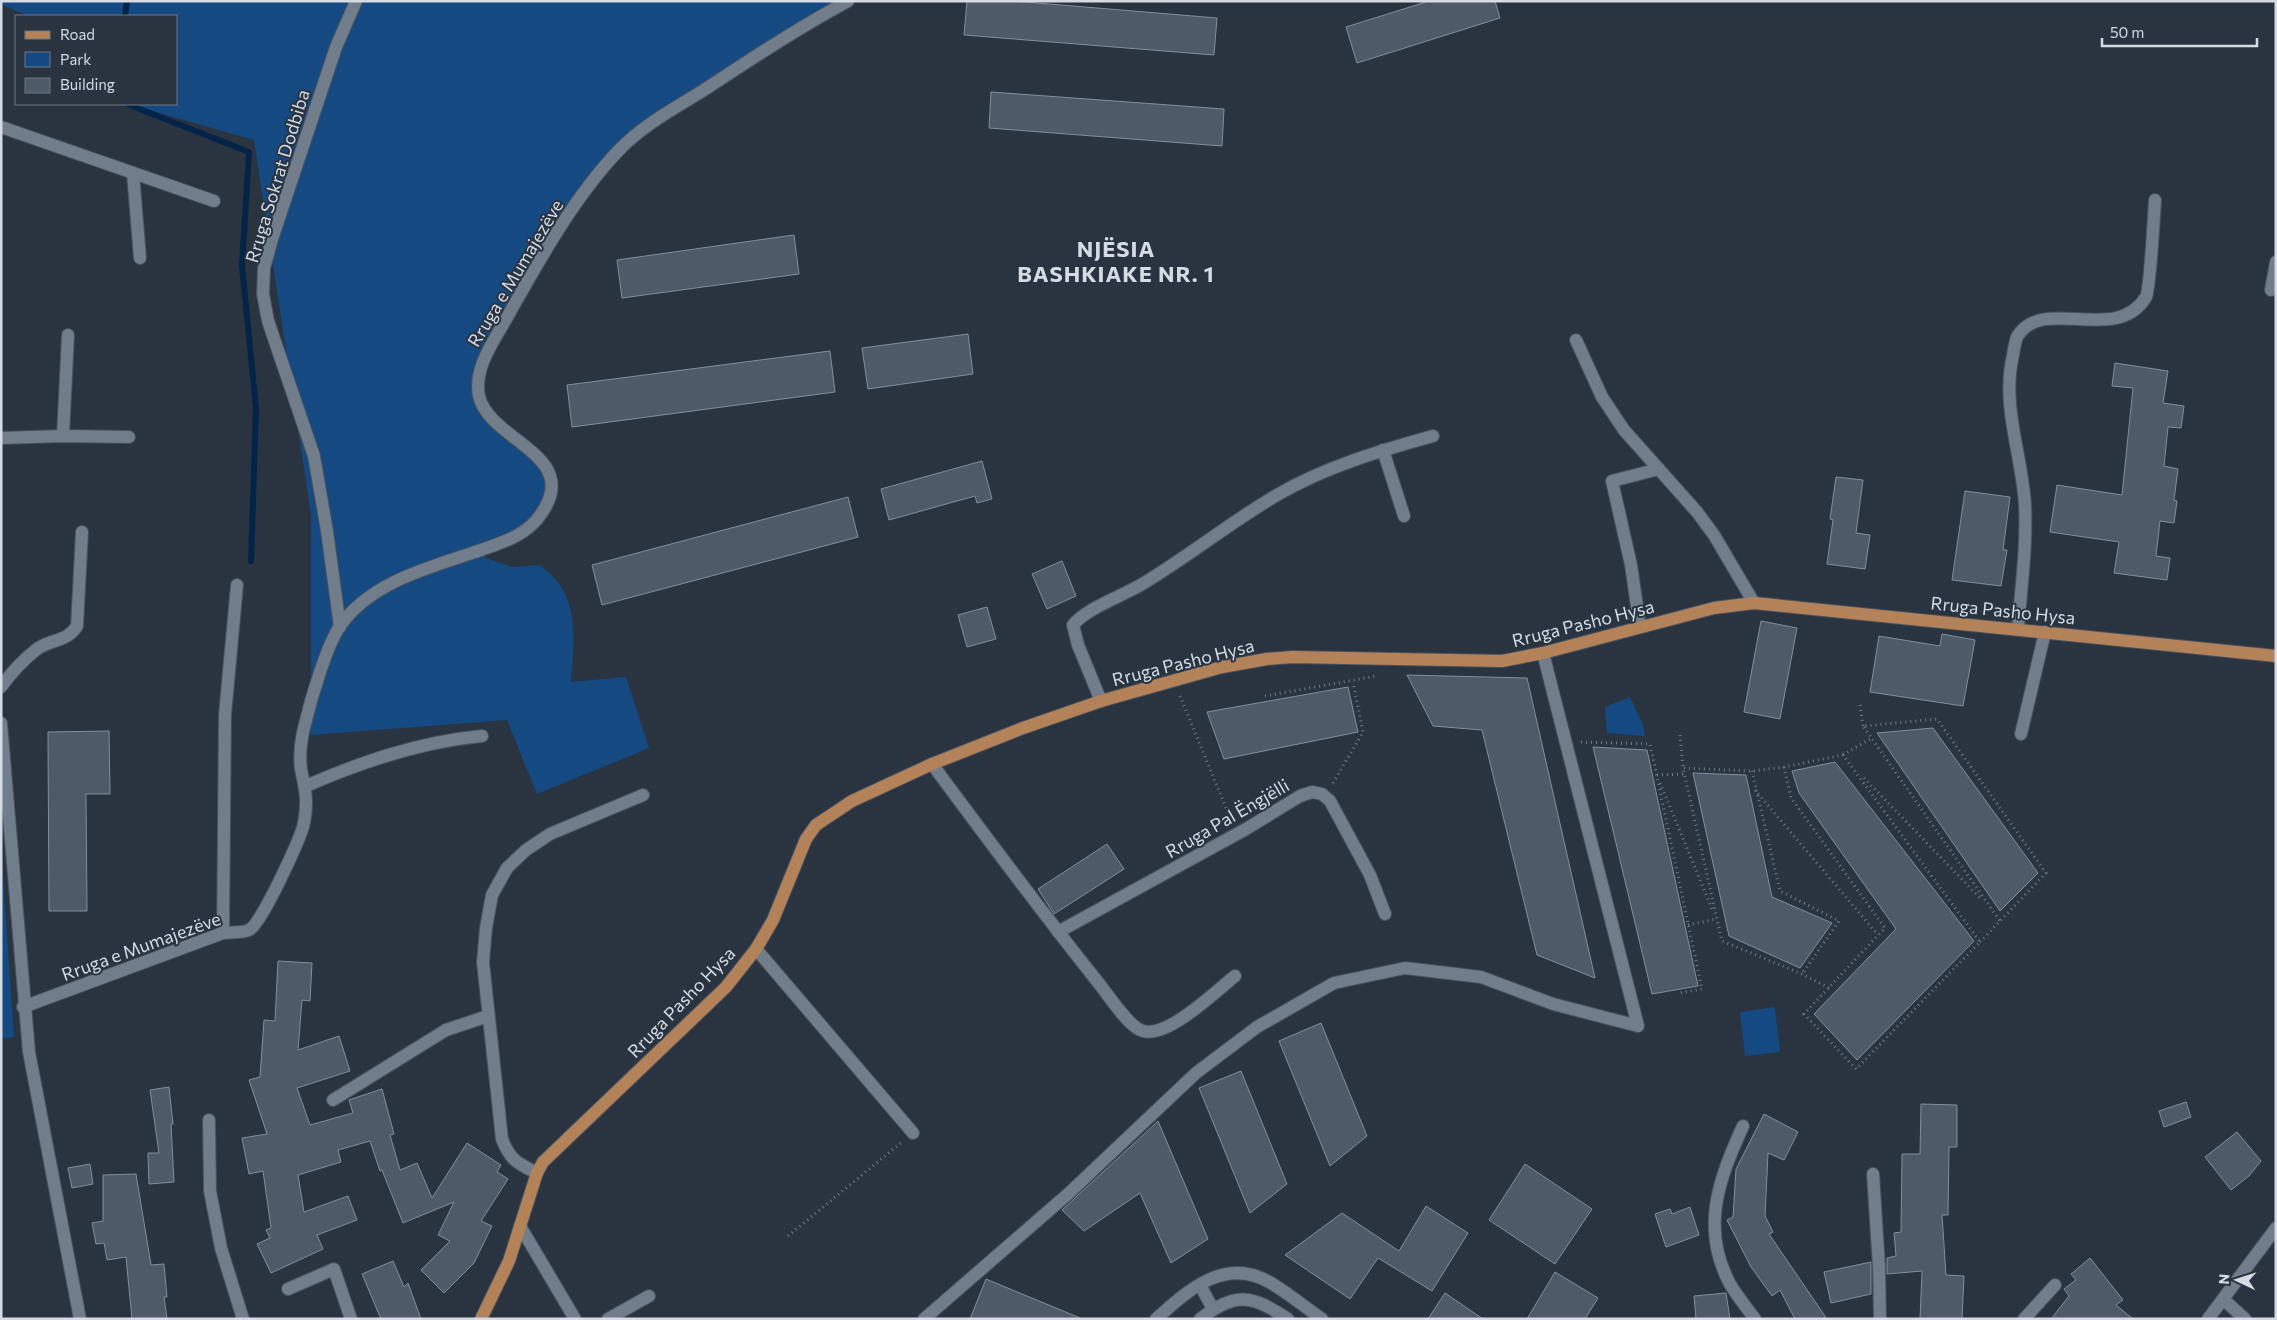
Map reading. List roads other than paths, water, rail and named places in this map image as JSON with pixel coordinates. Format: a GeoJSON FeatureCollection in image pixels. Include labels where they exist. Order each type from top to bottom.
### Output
{"type":"FeatureCollection","features":[{"type":"Feature","properties":{"kind":"main road","name":"Rruga Pasho Hysa"},"geometry":{"type":"LineString","coordinates":[[481,1319],[509,1261],[537,1173],[543,1162],[726,986],[756,949],[773,920],[806,839],[816,825],[852,801],[932,764],[1022,728],[1101,701],[1222,666],[1279,658],[1502,661],[1543,653],[1714,608],[1754,603],[2276,656]]}},
{"type":"Feature","properties":{"kind":"street","name":"Rruga Sokrat Dodbiba"},"geometry":{"type":"LineString","coordinates":[[340,627],[327,531],[314,456],[268,321],[263,294],[264,268],[273,236],[336,47],[356,1]]}},
{"type":"Feature","properties":{"kind":"street","name":"Rruga e Mumajezëve"},"geometry":{"type":"LineString","coordinates":[[23,1008],[223,933],[249,931],[256,925],[277,885],[303,826],[306,786],[301,769],[300,749],[319,677],[340,627],[361,604],[379,590],[407,576],[509,540],[530,527],[543,512],[550,494],[551,476],[542,460],[503,428],[483,407],[479,394],[479,376],[483,361],[527,283],[600,171],[622,147],[648,126],[813,20],[848,1]]}},
{"type":"Feature","properties":{"kind":"street"},"geometry":{"type":"LineString","coordinates":[[1,127],[214,201]]}},
{"type":"Feature","properties":{"kind":"street"},"geometry":{"type":"LineString","coordinates":[[133,173],[140,258]]}},
{"type":"Feature","properties":{"kind":"street"},"geometry":{"type":"LineString","coordinates":[[2018,629],[2025,537],[2025,503],[2021,469],[2014,442],[2009,372],[2016,338],[2024,328],[2038,319],[2114,320],[2133,312],[2147,296],[2155,200]]}},
{"type":"Feature","properties":{"kind":"street"},"geometry":{"type":"LineString","coordinates":[[2271,290],[2276,262]]}},
{"type":"Feature","properties":{"kind":"street"},"geometry":{"type":"LineString","coordinates":[[63,436],[68,335]]}},
{"type":"Feature","properties":{"kind":"street"},"geometry":{"type":"LineString","coordinates":[[1576,340],[1602,397],[1624,430],[1697,512],[1714,535],[1754,603]]}},
{"type":"Feature","properties":{"kind":"street"},"geometry":{"type":"LineString","coordinates":[[1,438],[63,436],[129,437]]}},
{"type":"Feature","properties":{"kind":"street"},"geometry":{"type":"LineString","coordinates":[[1101,701],[1078,645],[1073,625],[1079,618],[1128,594],[1190,555],[1228,525],[1279,494],[1341,464],[1432,436]]}},
{"type":"Feature","properties":{"kind":"street"},"geometry":{"type":"LineString","coordinates":[[1383,450],[1404,516]]}},
{"type":"Feature","properties":{"kind":"street"},"geometry":{"type":"LineString","coordinates":[[1640,627],[1631,565],[1612,481],[1659,469]]}},
{"type":"Feature","properties":{"kind":"street"},"geometry":{"type":"LineString","coordinates":[[1,688],[21,663],[38,648],[72,635],[77,626],[82,532]]}},
{"type":"Feature","properties":{"kind":"street"},"geometry":{"type":"LineString","coordinates":[[223,933],[225,715],[237,586]]}},
{"type":"Feature","properties":{"kind":"street"},"geometry":{"type":"LineString","coordinates":[[2021,734],[2045,632]]}},
{"type":"Feature","properties":{"kind":"street"},"geometry":{"type":"LineString","coordinates":[[924,1319],[1068,1194],[1196,1073],[1257,1027],[1334,983],[1405,968],[1481,977],[1553,1004],[1638,1026],[1543,653]]}},
{"type":"Feature","properties":{"kind":"street"},"geometry":{"type":"LineString","coordinates":[[1,723],[23,1008],[35,1092],[80,1319]]}},
{"type":"Feature","properties":{"kind":"street"},"geometry":{"type":"LineString","coordinates":[[306,786],[353,765],[395,752],[454,739],[482,736]]}},
{"type":"Feature","properties":{"kind":"street"},"geometry":{"type":"LineString","coordinates":[[932,764],[1058,932],[1126,1018],[1141,1031],[1155,1032],[1174,1023],[1235,976]]}},
{"type":"Feature","properties":{"kind":"street","name":"Rruga Pal Ëngjëlli"},"geometry":{"type":"LineString","coordinates":[[1058,932],[1237,834],[1300,796],[1312,792],[1322,794],[1330,801],[1370,875],[1385,914]]}},
{"type":"Feature","properties":{"kind":"street"},"geometry":{"type":"LineString","coordinates":[[537,1173],[516,1163],[508,1154],[502,1139],[483,962],[486,928],[492,895],[507,868],[526,850],[550,834],[643,796]]}},
{"type":"Feature","properties":{"kind":"street"},"geometry":{"type":"LineString","coordinates":[[756,949],[913,1133]]}},
{"type":"Feature","properties":{"kind":"street"},"geometry":{"type":"LineString","coordinates":[[333,1100],[446,1030],[488,1016]]}},
{"type":"Feature","properties":{"kind":"street"},"geometry":{"type":"LineString","coordinates":[[209,1120],[210,1192],[221,1248],[243,1319]]}},
{"type":"Feature","properties":{"kind":"street"},"geometry":{"type":"LineString","coordinates":[[1743,1126],[1720,1181],[1714,1220],[1720,1260],[1727,1276],[1755,1319]]}},
{"type":"Feature","properties":{"kind":"street"},"geometry":{"type":"LineString","coordinates":[[1873,1174],[1879,1267],[1880,1319]]}},
{"type":"Feature","properties":{"kind":"street"},"geometry":{"type":"LineString","coordinates":[[520,1226],[575,1319]]}},
{"type":"Feature","properties":{"kind":"street"},"geometry":{"type":"LineString","coordinates":[[2208,1319],[2276,1228]]}},
{"type":"Feature","properties":{"kind":"street"},"geometry":{"type":"LineString","coordinates":[[288,1289],[334,1269],[351,1319]]}},
{"type":"Feature","properties":{"kind":"street"},"geometry":{"type":"LineString","coordinates":[[1156,1319],[1178,1299],[1211,1278],[1235,1272],[1257,1277],[1271,1283],[1322,1319]]}},
{"type":"Feature","properties":{"kind":"street"},"geometry":{"type":"LineString","coordinates":[[1200,1285],[1213,1309]]}},
{"type":"Feature","properties":{"kind":"street"},"geometry":{"type":"LineString","coordinates":[[2024,1319],[2055,1285]]}},
{"type":"Feature","properties":{"kind":"street"},"geometry":{"type":"LineString","coordinates":[[608,1319],[649,1296]]}},
{"type":"Feature","properties":{"kind":"street"},"geometry":{"type":"LineString","coordinates":[[1200,1319],[1213,1309],[1242,1298],[1257,1301],[1288,1319]]}},
{"type":"Feature","properties":{"kind":"street"},"geometry":{"type":"LineString","coordinates":[[2223,1299],[2244,1319]]}},
{"type":"Feature","properties":{"kind":"waterway"},"geometry":{"type":"LineString","coordinates":[[125,15],[127,1]]}},
{"type":"Feature","properties":{"kind":"waterway"},"geometry":{"type":"LineString","coordinates":[[130,105],[249,152],[242,266],[256,408],[251,561]]}},
{"type":"Feature","properties":{"kind":"district","name":"NJËSIA BASHKIAKE NR. 1"},"geometry":{"type":"Point","coordinates":[1116,260]}}]}
